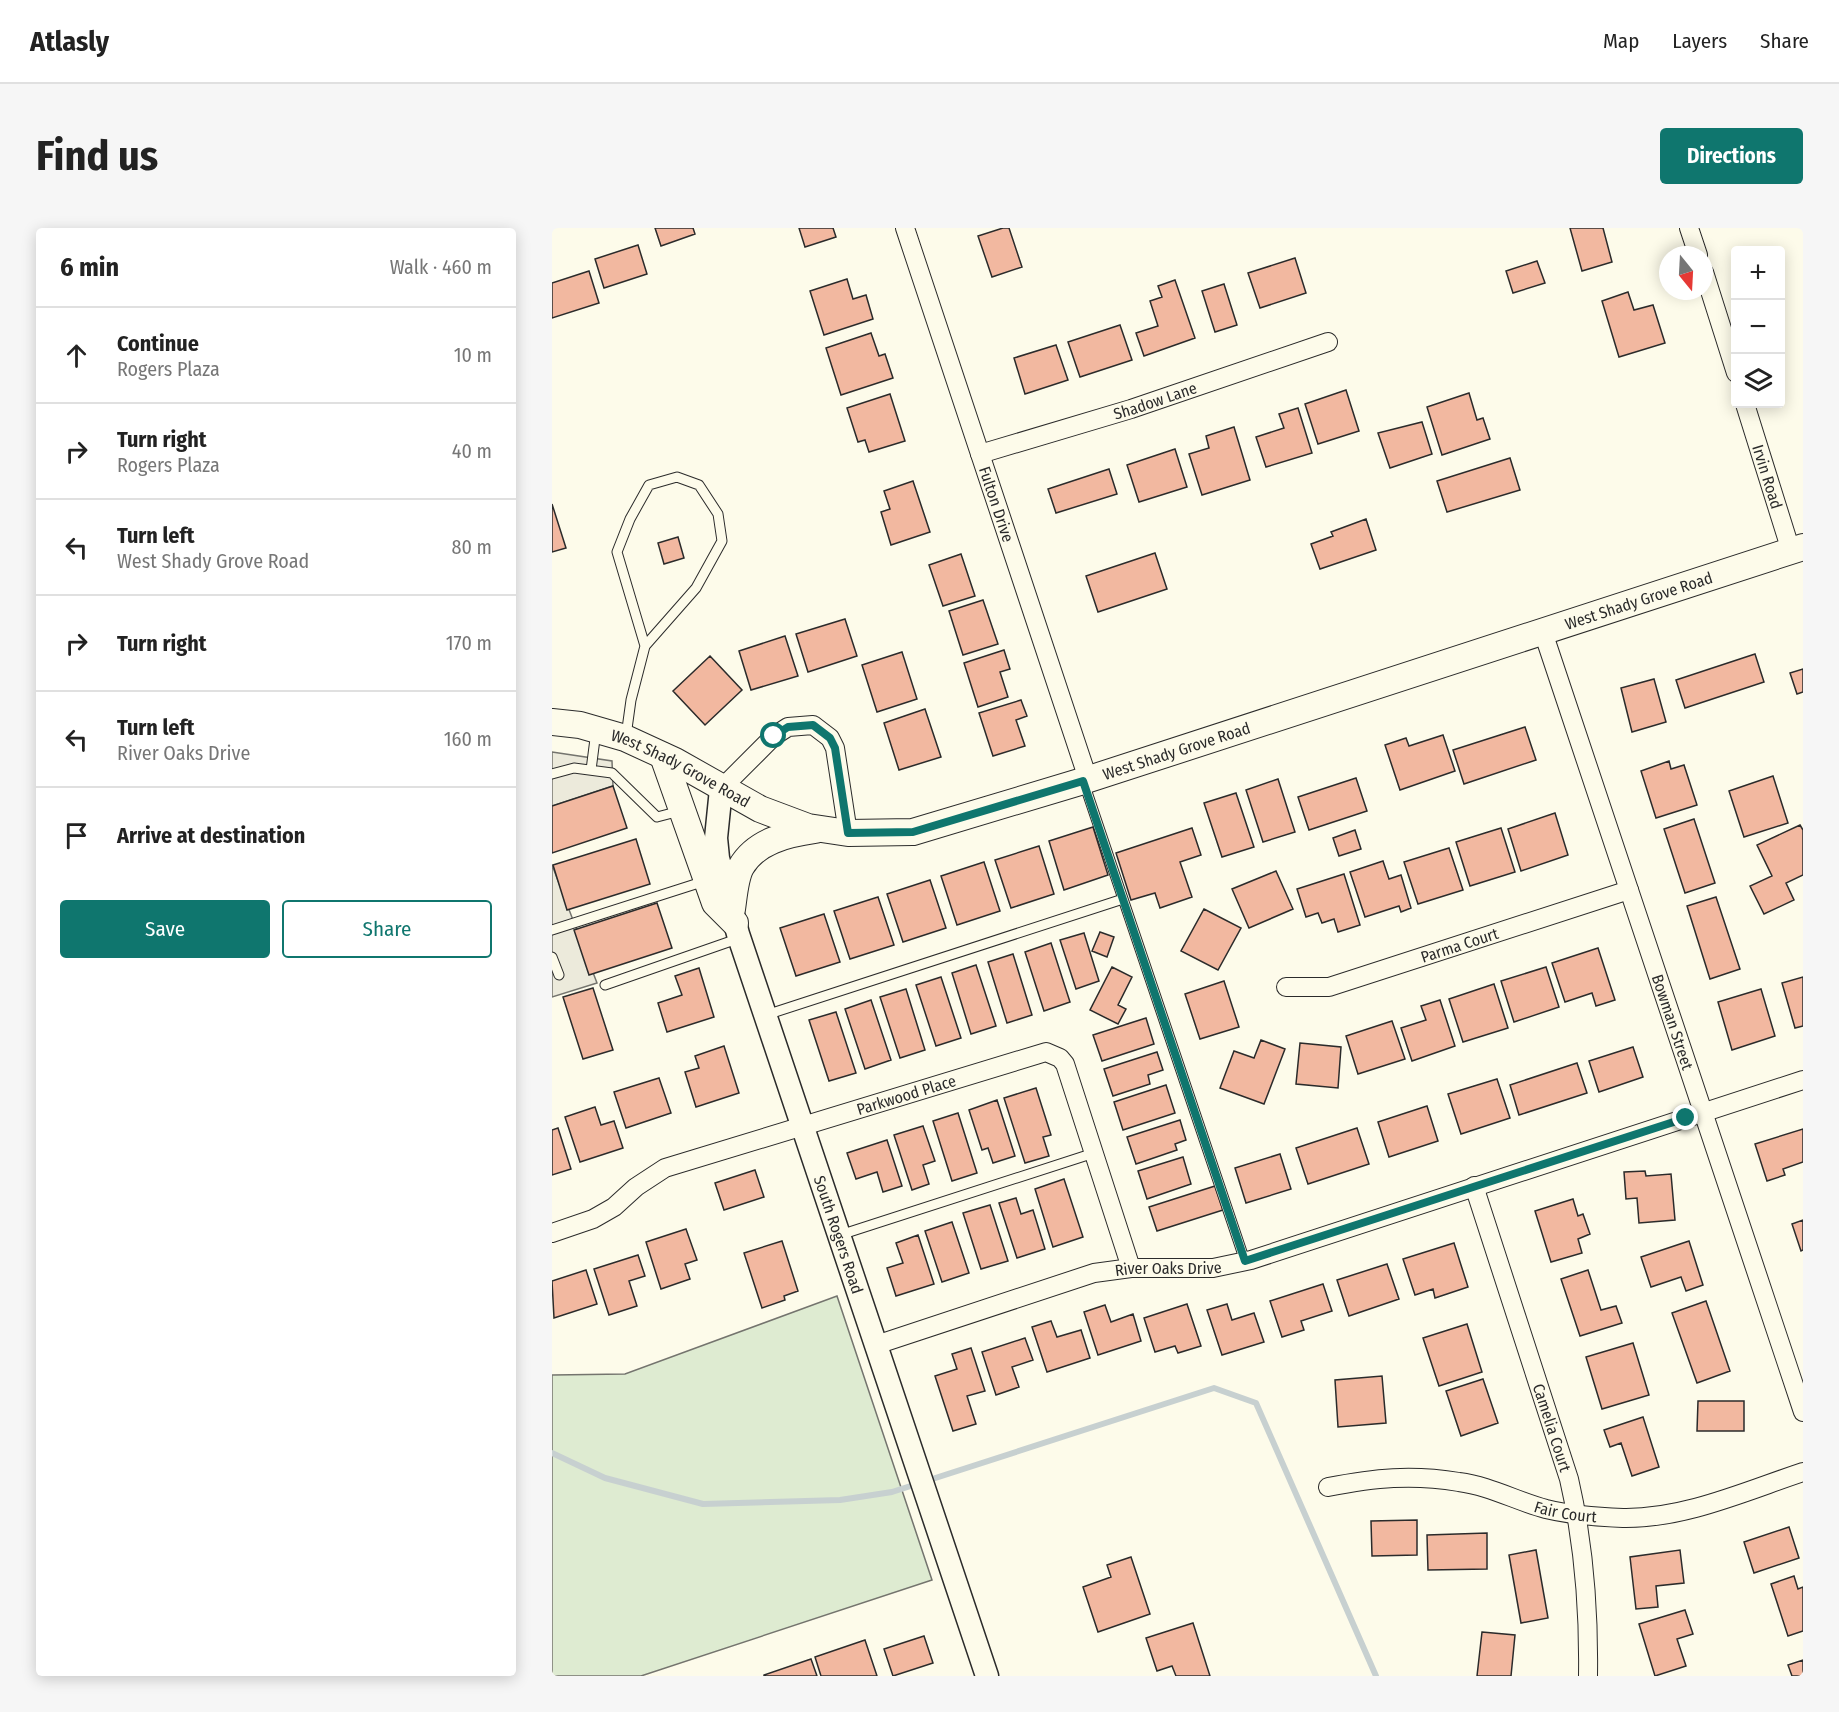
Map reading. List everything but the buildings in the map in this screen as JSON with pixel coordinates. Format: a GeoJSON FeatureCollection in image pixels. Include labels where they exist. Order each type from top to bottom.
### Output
{"type":"FeatureCollection","features":[{"type":"Feature","properties":{"kind":"main road","name":"West Shady Grove Road"},"geometry":{"type":"LineString","coordinates":[[552,722],[625,738],[760,809],[820,829],[848,833],[913,832],[1086,780],[1797,549]]}},
{"type":"Feature","properties":{"kind":"main road"},"geometry":{"type":"LineString","coordinates":[[663,756],[715,903],[736,923]]}},
{"type":"Feature","properties":{"kind":"main road"},"geometry":{"type":"LineString","coordinates":[[736,923],[740,869],[752,854],[787,834],[820,829]]}},
{"type":"Feature","properties":{"kind":"street","name":"Fulton Drive"},"geometry":{"type":"LineString","coordinates":[[905,228],[1086,780]]}},
{"type":"Feature","properties":{"kind":"street"},"geometry":{"type":"LineString","coordinates":[[1689,228],[1695,246]]}},
{"type":"Feature","properties":{"kind":"street"},"geometry":{"type":"LineString","coordinates":[[1713,300],[1731,357]]}},
{"type":"Feature","properties":{"kind":"street","name":"Shadow Lane"},"geometry":{"type":"LineString","coordinates":[[980,454],[1131,409],[1328,342]]}},
{"type":"Feature","properties":{"kind":"street","name":"Irvin Road"},"geometry":{"type":"LineString","coordinates":[[1746,408],[1797,549]]}},
{"type":"Feature","properties":{"kind":"street","name":"Bowman Street"},"geometry":{"type":"LineString","coordinates":[[1542,632],[1803,1412]]}},
{"type":"Feature","properties":{"kind":"street"},"geometry":{"type":"LineString","coordinates":[[721,789],[774,736],[788,727],[813,725],[830,738],[835,748],[848,833]]}},
{"type":"Feature","properties":{"kind":"street","name":"South Rogers Road"},"geometry":{"type":"LineString","coordinates":[[721,789],[716,838],[718,858],[736,923],[987,1676]]}},
{"type":"Feature","properties":{"kind":"street","name":"Parma Court"},"geometry":{"type":"LineString","coordinates":[[1286,987],[1329,987],[1629,890]]}},
{"type":"Feature","properties":{"kind":"street","name":"Parkwood Place"},"geometry":{"type":"LineString","coordinates":[[552,1233],[592,1219],[614,1207],[636,1187],[665,1168],[1046,1052],[1060,1058],[1065,1064],[1131,1268]]}},
{"type":"Feature","properties":{"kind":"street","name":"River Oaks Drive"},"geometry":{"type":"LineString","coordinates":[[876,1345],[1095,1273],[1131,1268],[1213,1268],[1245,1261],[1803,1080]]}},
{"type":"Feature","properties":{"kind":"street","name":"Camelia Court"},"geometry":{"type":"LineString","coordinates":[[1474,1186],[1569,1479],[1577,1515],[1586,1579],[1588,1676]]}},
{"type":"Feature","properties":{"kind":"street","name":"Fair Court"},"geometry":{"type":"LineString","coordinates":[[1328,1487],[1382,1477],[1460,1482],[1495,1490],[1545,1509],[1577,1515],[1625,1518],[1703,1506],[1803,1472]]}},
{"type":"Feature","properties":{"kind":"lane"},"geometry":{"type":"LineString","coordinates":[[625,738],[631,700],[645,646],[696,588],[722,541],[718,514],[699,485],[677,477],[649,485],[630,519],[617,552],[645,646]]}},
{"type":"Feature","properties":{"kind":"lane"},"geometry":{"type":"LineString","coordinates":[[591,770],[596,730]]}},
{"type":"Feature","properties":{"kind":"lane"},"geometry":{"type":"LineString","coordinates":[[552,774],[574,768],[612,773],[657,817],[683,810]]}},
{"type":"Feature","properties":{"kind":"lane"},"geometry":{"type":"LineString","coordinates":[[1086,780],[1123,898],[1245,1261]]}},
{"type":"Feature","properties":{"kind":"lane"},"geometry":{"type":"LineString","coordinates":[[552,930],[707,880]]}},
{"type":"Feature","properties":{"kind":"lane"},"geometry":{"type":"LineString","coordinates":[[766,1015],[1123,898]]}},
{"type":"Feature","properties":{"kind":"lane"},"geometry":{"type":"LineString","coordinates":[[604,985],[736,923]]}},
{"type":"Feature","properties":{"kind":"lane"},"geometry":{"type":"LineString","coordinates":[[552,957],[559,975]]}},
{"type":"Feature","properties":{"kind":"lane"},"geometry":{"type":"LineString","coordinates":[[839,1235],[1094,1153]]}},
{"type":"Feature","properties":{"kind":"green space"},"geometry":{"type":"Polygon","coordinates":[[[837,1296],[932,1580],[641,1676],[552,1676],[552,1375],[625,1374],[837,1296]]]}},
{"type":"Feature","properties":{"kind":"shaded area"},"geometry":{"type":"Polygon","coordinates":[[[552,752],[612,761],[613,786],[552,806],[552,752]]]}},
{"type":"Feature","properties":{"kind":"shaded area"},"geometry":{"type":"Polygon","coordinates":[[[552,865],[597,983],[552,997],[552,865]]]}},
{"type":"Feature","properties":{"kind":"waterway"},"geometry":{"type":"LineString","coordinates":[[552,1453],[605,1478],[703,1504],[840,1500],[892,1492],[1214,1388],[1256,1403],[1376,1676]]}},
{"type":"Feature","properties":{"kind":"route"},"geometry":{"type":"LineString","coordinates":[[774,736],[788,727],[813,725],[830,738],[835,748],[848,833],[913,832],[960,820],[1083,781],[1245,1261],[1686,1118]]}}]}
